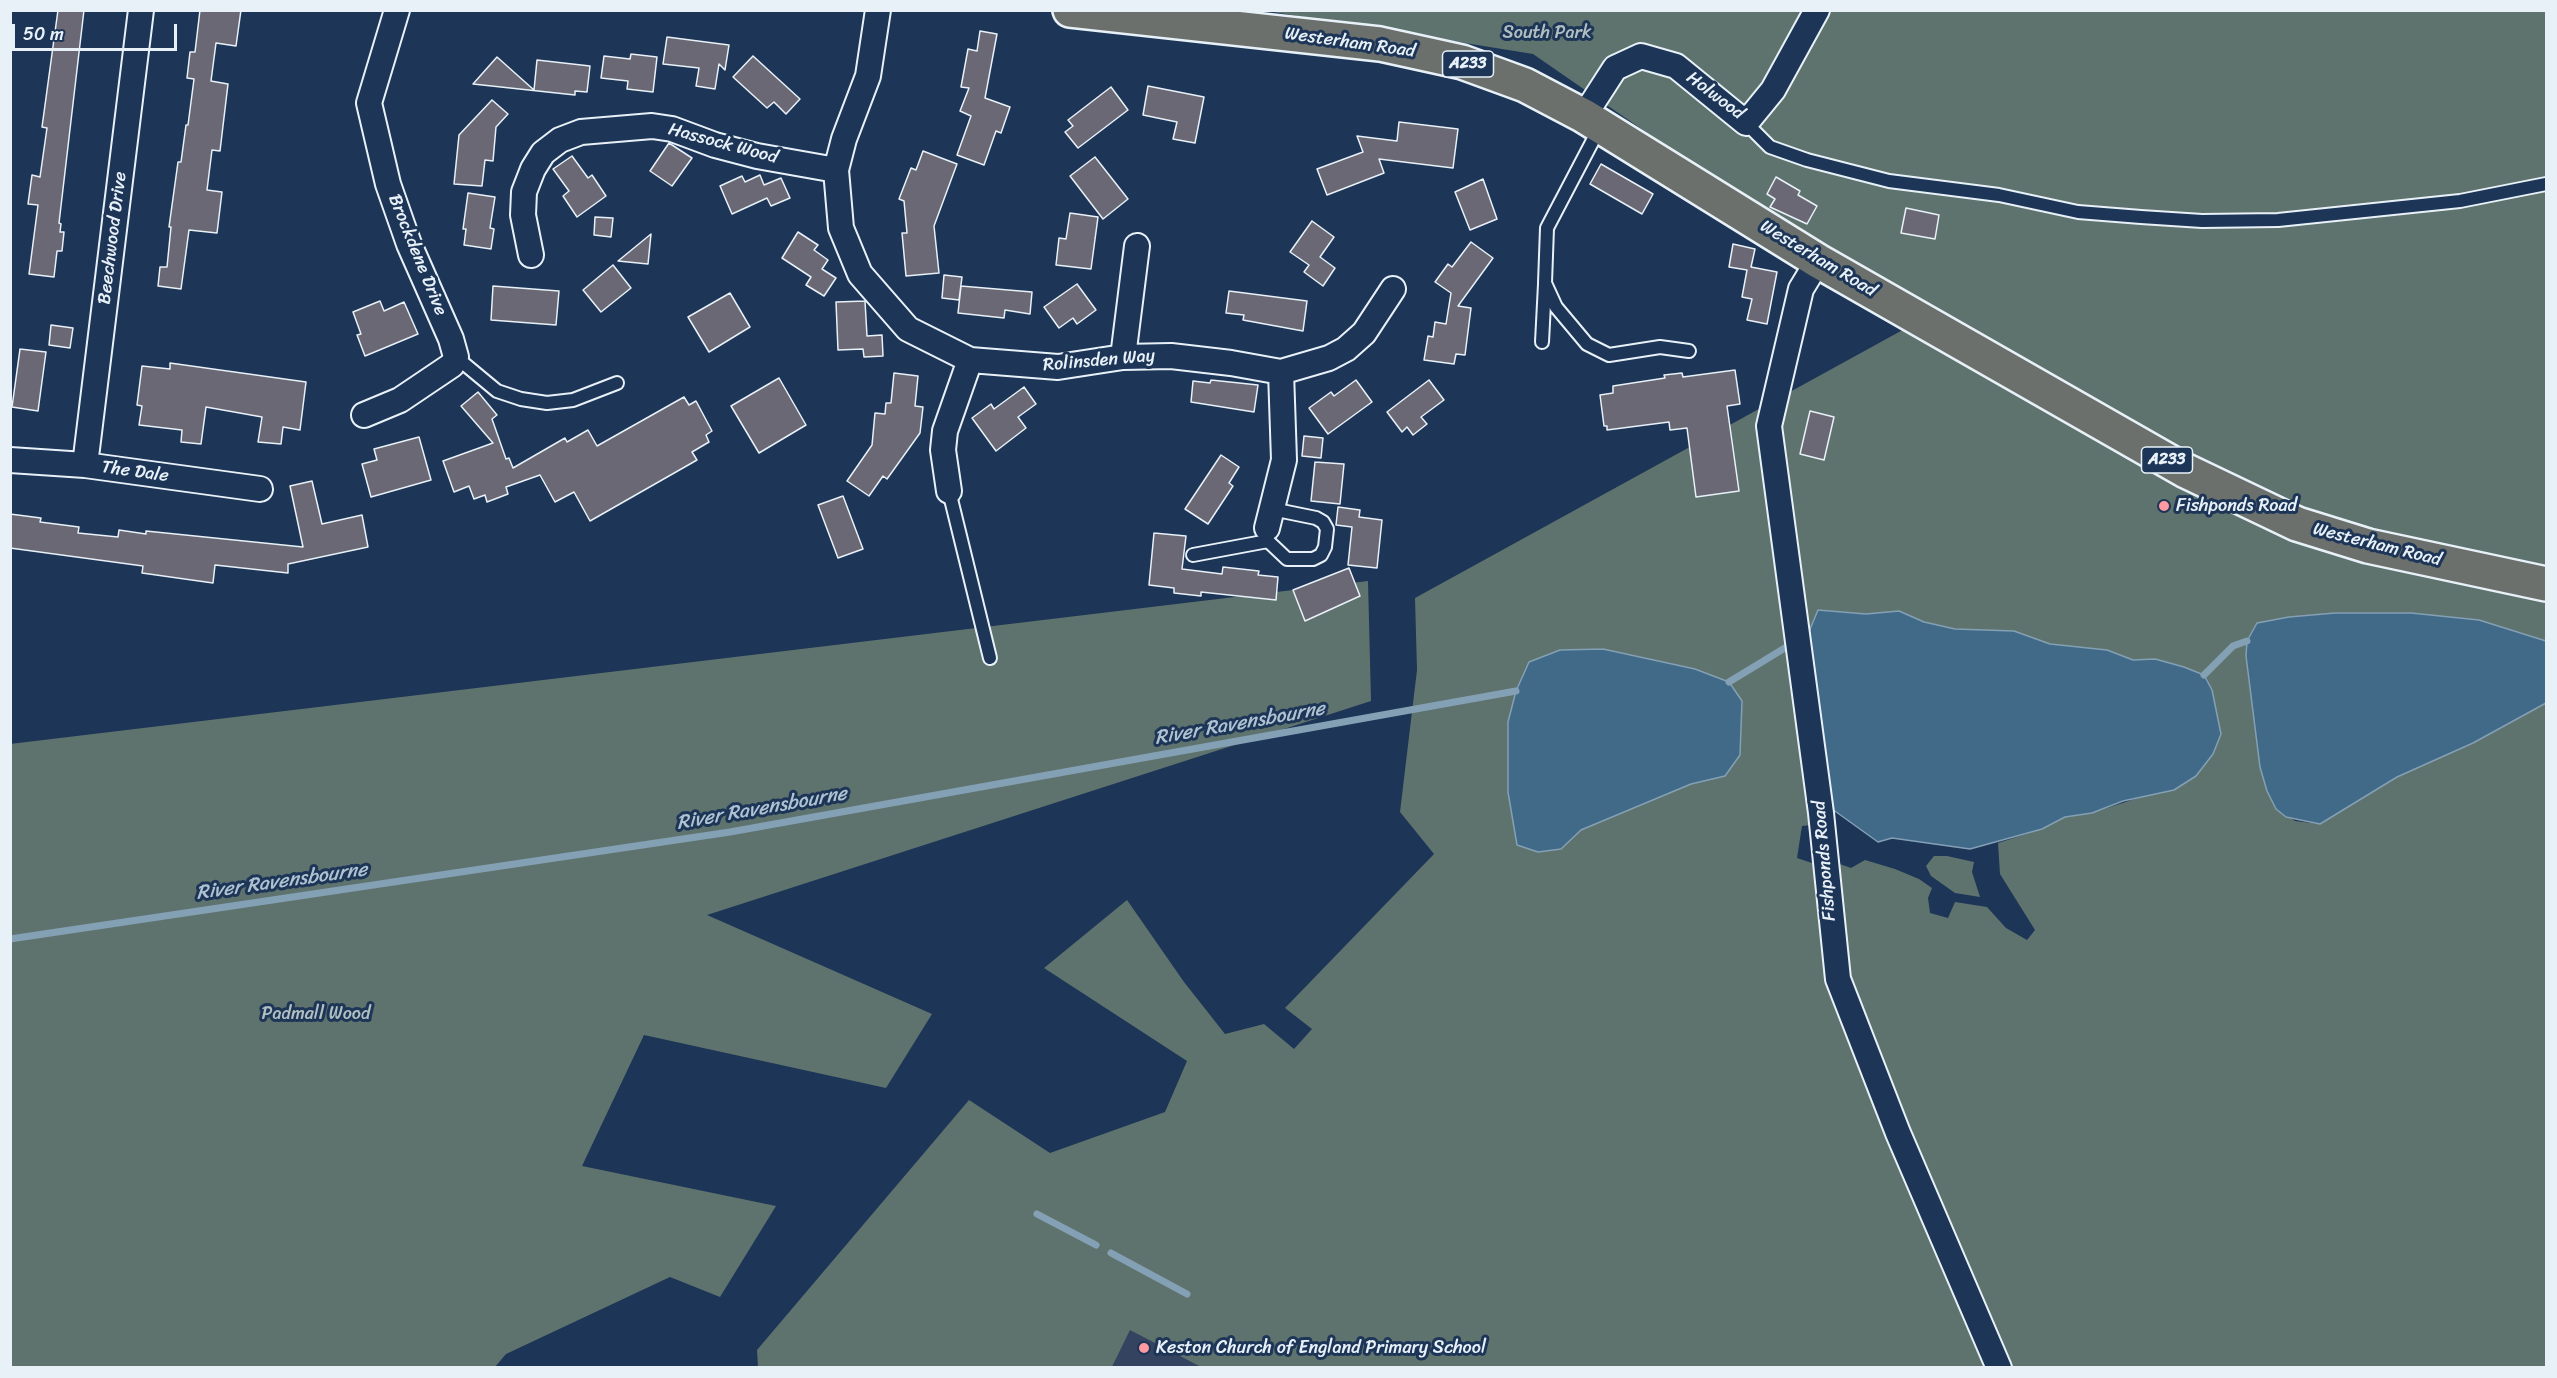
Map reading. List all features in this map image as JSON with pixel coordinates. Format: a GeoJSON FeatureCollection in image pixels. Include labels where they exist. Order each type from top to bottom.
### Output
{"type":"FeatureCollection","features":[{"type":"Feature","properties":{"kind":"main road","name":"Westerham Road"},"geometry":{"type":"LineString","coordinates":[[1070,10],[1380,44],[1462,62],[1525,85],[1593,121],[1818,261],[2184,470],[2298,524],[2368,546],[2547,584]]}},
{"type":"Feature","properties":{"kind":"street","name":"Beechwood Drive"},"geometry":{"type":"LineString","coordinates":[[85,465],[141,10]]}},
{"type":"Feature","properties":{"kind":"street","name":"Brockdene Drive"},"geometry":{"type":"LineString","coordinates":[[397,10],[369,103],[392,194],[409,244],[447,329],[456,357]]}},
{"type":"Feature","properties":{"kind":"street","name":"Rolinsden Way"},"geometry":{"type":"LineString","coordinates":[[878,10],[868,76],[844,139],[836,170],[841,228],[860,274],[908,329],[970,360],[1058,367],[1122,357],[1171,356],[1281,372],[1329,358],[1346,349],[1364,333],[1393,288]]}},
{"type":"Feature","properties":{"kind":"street","name":"Holwood"},"geometry":{"type":"LineString","coordinates":[[1593,121],[1615,68],[1641,56],[1676,66],[1746,123],[1773,90],[1818,10]]}},
{"type":"Feature","properties":{"kind":"street","name":"Hassock Wood"},"geometry":{"type":"LineString","coordinates":[[531,255],[523,215],[524,192],[532,169],[543,153],[560,140],[581,132],[652,126],[672,129],[715,146],[836,170]]}},
{"type":"Feature","properties":{"kind":"street"},"geometry":{"type":"LineString","coordinates":[[1122,357],[1137,246]]}},
{"type":"Feature","properties":{"kind":"street","name":"Fishponds Road"},"geometry":{"type":"LineString","coordinates":[[1818,261],[1801,289],[1769,426],[1821,813],[1838,979],[1893,1122],[1999,1368]]}},
{"type":"Feature","properties":{"kind":"street"},"geometry":{"type":"LineString","coordinates":[[364,415],[400,400],[452,365],[456,357]]}},
{"type":"Feature","properties":{"kind":"street"},"geometry":{"type":"LineString","coordinates":[[950,491],[943,450],[945,431],[970,360]]}},
{"type":"Feature","properties":{"kind":"street"},"geometry":{"type":"LineString","coordinates":[[1269,526],[1284,460],[1281,372]]}},
{"type":"Feature","properties":{"kind":"street","name":"The Dale"},"geometry":{"type":"LineString","coordinates":[[10,460],[85,465],[260,489]]}},
{"type":"Feature","properties":{"kind":"lane"},"geometry":{"type":"LineString","coordinates":[[1542,342],[1548,228],[1593,121]]}},
{"type":"Feature","properties":{"kind":"lane"},"geometry":{"type":"LineString","coordinates":[[1746,123],[1770,147],[1807,160],[1889,181],[1999,195],[2078,212],[2141,217],[2202,221],[2278,220],[2460,201],[2547,184]]}},
{"type":"Feature","properties":{"kind":"lane"},"geometry":{"type":"LineString","coordinates":[[1545,283],[1556,307],[1587,344],[1609,355],[1660,347],[1689,351]]}},
{"type":"Feature","properties":{"kind":"lane"},"geometry":{"type":"LineString","coordinates":[[456,357],[497,391],[520,399],[547,403],[573,400],[617,383]]}},
{"type":"Feature","properties":{"kind":"lane"},"geometry":{"type":"LineString","coordinates":[[950,491],[990,658]]}},
{"type":"Feature","properties":{"kind":"lane"},"geometry":{"type":"LineString","coordinates":[[1193,555],[1269,526]]}},
{"type":"Feature","properties":{"kind":"shaded area"},"geometry":{"type":"Polygon","coordinates":[[[1818,610],[1866,614],[1899,611],[1924,622],[1955,629],[2014,631],[2050,644],[2107,650],[2133,660],[2155,659],[2184,667],[2204,675],[2212,690],[2221,734],[2213,754],[2196,776],[2174,790],[2123,801],[2092,813],[2065,817],[2042,829],[1970,849],[1892,838],[1878,842],[1832,809],[1808,634],[1818,610]]]}},
{"type":"Feature","properties":{"kind":"shaded area"},"geometry":{"type":"Polygon","coordinates":[[[2335,613],[2411,613],[2479,620],[2546,641],[2546,703],[2473,743],[2397,777],[2320,824],[2286,817],[2276,809],[2267,791],[2260,767],[2246,656],[2247,641],[2257,623],[2289,617],[2335,613]]]}},
{"type":"Feature","properties":{"kind":"shaded area"},"geometry":{"type":"Polygon","coordinates":[[[1603,649],[1695,669],[1729,682],[1742,701],[1740,755],[1725,776],[1691,784],[1581,830],[1561,849],[1538,852],[1517,845],[1508,792],[1508,722],[1516,691],[1529,662],[1560,650],[1603,649]]]}},
{"type":"Feature","properties":{"kind":"shaded area","name":"Keston Church of England Primary School"},"geometry":{"type":"Polygon","coordinates":[[[1130,1329],[1203,1367],[1112,1368],[1130,1329]]]}},
{"type":"Feature","properties":{"kind":"green space","name":"South Park"},"geometry":{"type":"Polygon","coordinates":[[[1267,11],[2546,11],[2546,641],[2479,620],[2335,613],[2289,617],[2260,767],[2267,791],[2276,809],[2295,821],[2320,824],[2397,777],[2473,743],[2546,703],[2546,1367],[1203,1368],[1130,1330],[1112,1367],[758,1367],[757,1350],[969,1100],[1050,1153],[1165,1112],[1187,1061],[1044,968],[1127,900],[1184,982],[1225,1034],[1264,1024],[1294,1049],[1312,1029],[1285,1008],[1434,854],[1400,812],[1417,670],[1415,598],[1919,321],[1533,54],[1267,11]],[[1819,610],[1808,634],[1811,825],[1802,826],[1797,858],[1818,865],[1837,863],[1851,868],[1865,860],[1895,869],[1919,879],[1932,888],[1928,898],[1930,913],[1948,918],[1955,902],[1987,907],[2006,928],[2027,940],[2035,930],[2000,874],[1998,843],[2042,829],[2065,817],[2092,813],[2144,796],[2221,734],[2212,690],[2155,659],[2133,660],[2107,650],[2050,644],[2014,631],[1955,629],[1924,622],[1899,611],[1866,614],[1819,610]],[[1603,649],[1560,650],[1561,849],[1581,830],[1691,784],[1725,776],[1742,701],[1729,682],[1695,669],[1603,649]]]}},
{"type":"Feature","properties":{"kind":"green space","name":"Padmall Wood"},"geometry":{"type":"Polygon","coordinates":[[[1368,581],[1371,701],[707,915],[932,1014],[886,1088],[644,1035],[582,1166],[776,1206],[720,1297],[670,1277],[506,1354],[495,1367],[11,1367],[10,744],[1368,581]]]}},
{"type":"Feature","properties":{"kind":"green space"},"geometry":{"type":"Polygon","coordinates":[[[1934,856],[1947,856],[1974,862],[1972,872],[1980,897],[1955,893],[1931,876],[1926,866],[1934,856]]]}},
{"type":"Feature","properties":{"kind":"building"},"geometry":{"type":"Polygon","coordinates":[[[58,10],[84,10],[59,223],[61,224],[60,232],[64,232],[62,251],[57,251],[54,277],[29,274],[38,205],[28,204],[32,175],[40,177],[47,128],[42,127],[58,10]]]}},
{"type":"Feature","properties":{"kind":"building"},"geometry":{"type":"Polygon","coordinates":[[[200,10],[241,10],[236,46],[216,43],[211,81],[228,84],[220,151],[212,150],[207,190],[222,192],[217,233],[189,230],[181,289],[158,286],[160,267],[167,267],[171,227],[169,227],[178,162],[181,162],[194,79],[187,78],[190,52],[195,52],[200,10]]]}},
{"type":"Feature","properties":{"kind":"building"},"geometry":{"type":"Polygon","coordinates":[[[980,31],[997,34],[985,98],[1010,107],[1001,133],[996,131],[984,165],[957,155],[971,116],[960,111],[969,88],[961,87],[968,49],[977,51],[980,31]]]}},
{"type":"Feature","properties":{"kind":"building"},"geometry":{"type":"Polygon","coordinates":[[[667,37],[729,45],[725,70],[719,64],[715,89],[696,86],[699,68],[663,64],[667,37]]]}},
{"type":"Feature","properties":{"kind":"building"},"geometry":{"type":"Polygon","coordinates":[[[631,54],[657,57],[653,92],[627,89],[628,81],[601,78],[604,56],[630,59],[631,54]]]}},
{"type":"Feature","properties":{"kind":"building"},"geometry":{"type":"Polygon","coordinates":[[[753,56],[800,99],[786,114],[774,102],[767,108],[733,77],[753,56]]]}},
{"type":"Feature","properties":{"kind":"building"},"geometry":{"type":"Polygon","coordinates":[[[497,57],[534,90],[537,60],[590,66],[587,92],[575,91],[575,95],[473,84],[497,57]]]}},
{"type":"Feature","properties":{"kind":"building"},"geometry":{"type":"Polygon","coordinates":[[[1148,86],[1204,97],[1195,143],[1173,139],[1177,122],[1143,115],[1148,86]]]}},
{"type":"Feature","properties":{"kind":"building"},"geometry":{"type":"Polygon","coordinates":[[[1111,87],[1128,110],[1078,148],[1065,132],[1073,126],[1068,120],[1111,87]]]}},
{"type":"Feature","properties":{"kind":"building"},"geometry":{"type":"Polygon","coordinates":[[[492,100],[508,114],[496,127],[493,161],[485,160],[482,186],[454,184],[459,135],[492,100]]]}},
{"type":"Feature","properties":{"kind":"building"},"geometry":{"type":"Polygon","coordinates":[[[1399,122],[1458,129],[1453,168],[1379,159],[1384,173],[1327,195],[1317,169],[1363,152],[1357,136],[1397,141],[1399,122]]]}},
{"type":"Feature","properties":{"kind":"building"},"geometry":{"type":"Polygon","coordinates":[[[669,143],[692,158],[672,186],[650,171],[669,143]]]}},
{"type":"Feature","properties":{"kind":"building"},"geometry":{"type":"Polygon","coordinates":[[[923,151],[957,164],[934,226],[939,273],[906,276],[902,233],[907,233],[904,201],[899,199],[911,168],[916,170],[923,151]]]}},
{"type":"Feature","properties":{"kind":"building"},"geometry":{"type":"Polygon","coordinates":[[[572,156],[588,178],[592,175],[606,196],[577,217],[563,196],[569,191],[553,169],[572,156]]]}},
{"type":"Feature","properties":{"kind":"building"},"geometry":{"type":"Polygon","coordinates":[[[1095,157],[1128,199],[1103,219],[1070,176],[1095,157]]]}},
{"type":"Feature","properties":{"kind":"building"},"geometry":{"type":"Polygon","coordinates":[[[1601,164],[1653,194],[1642,214],[1590,184],[1601,164]]]}},
{"type":"Feature","properties":{"kind":"building"},"geometry":{"type":"Polygon","coordinates":[[[760,175],[764,185],[781,178],[790,198],[771,206],[767,198],[732,214],[720,186],[742,176],[745,182],[760,175]]]}},
{"type":"Feature","properties":{"kind":"building"},"geometry":{"type":"Polygon","coordinates":[[[1776,177],[1800,191],[1798,195],[1817,206],[1807,224],[1770,207],[1775,199],[1767,194],[1776,177]]]}},
{"type":"Feature","properties":{"kind":"building"},"geometry":{"type":"Polygon","coordinates":[[[1483,179],[1497,219],[1470,230],[1455,192],[1483,179]]]}},
{"type":"Feature","properties":{"kind":"building"},"geometry":{"type":"Polygon","coordinates":[[[468,193],[495,197],[490,228],[494,229],[491,249],[464,245],[466,229],[463,229],[468,193]]]}},
{"type":"Feature","properties":{"kind":"building"},"geometry":{"type":"Polygon","coordinates":[[[1906,208],[1939,215],[1935,239],[1901,233],[1906,208]]]}},
{"type":"Feature","properties":{"kind":"building"},"geometry":{"type":"Polygon","coordinates":[[[1070,213],[1098,217],[1091,269],[1056,265],[1059,238],[1066,239],[1070,213]]]}},
{"type":"Feature","properties":{"kind":"building"},"geometry":{"type":"Polygon","coordinates":[[[595,217],[613,218],[611,237],[594,235],[595,217]]]}},
{"type":"Feature","properties":{"kind":"building"},"geometry":{"type":"Polygon","coordinates":[[[1312,221],[1334,237],[1320,257],[1335,268],[1323,286],[1304,272],[1309,265],[1290,252],[1312,221]]]}},
{"type":"Feature","properties":{"kind":"building"},"geometry":{"type":"Polygon","coordinates":[[[798,232],[818,245],[814,250],[828,260],[822,269],[836,278],[824,296],[806,285],[811,277],[782,258],[798,232]]]}},
{"type":"Feature","properties":{"kind":"building"},"geometry":{"type":"Polygon","coordinates":[[[651,234],[648,264],[618,261],[651,234]]]}},
{"type":"Feature","properties":{"kind":"building"},"geometry":{"type":"Polygon","coordinates":[[[1471,242],[1493,258],[1458,306],[1471,308],[1465,355],[1456,354],[1454,364],[1424,360],[1428,336],[1433,337],[1435,322],[1446,324],[1451,293],[1435,282],[1448,264],[1452,267],[1471,242]]]}},
{"type":"Feature","properties":{"kind":"building"},"geometry":{"type":"Polygon","coordinates":[[[1733,244],[1755,249],[1751,267],[1777,272],[1767,324],[1747,320],[1752,299],[1742,297],[1747,270],[1729,267],[1733,244]]]}},
{"type":"Feature","properties":{"kind":"building"},"geometry":{"type":"Polygon","coordinates":[[[613,265],[631,288],[601,312],[583,290],[613,265]]]}},
{"type":"Feature","properties":{"kind":"building"},"geometry":{"type":"Polygon","coordinates":[[[944,275],[962,277],[959,300],[942,298],[944,275]]]}},
{"type":"Feature","properties":{"kind":"building"},"geometry":{"type":"Polygon","coordinates":[[[1077,284],[1096,310],[1077,324],[1073,318],[1059,328],[1044,307],[1077,284]]]}},
{"type":"Feature","properties":{"kind":"building"},"geometry":{"type":"Polygon","coordinates":[[[493,286],[559,291],[556,325],[491,320],[493,286]]]}},
{"type":"Feature","properties":{"kind":"building"},"geometry":{"type":"Polygon","coordinates":[[[961,286],[1032,292],[1030,314],[1005,310],[1004,318],[958,313],[961,286]]]}},
{"type":"Feature","properties":{"kind":"building"},"geometry":{"type":"Polygon","coordinates":[[[1229,291],[1307,301],[1303,331],[1243,320],[1244,315],[1226,313],[1229,291]]]}},
{"type":"Feature","properties":{"kind":"building"},"geometry":{"type":"Polygon","coordinates":[[[730,293],[750,327],[709,352],[688,317],[730,293]]]}},
{"type":"Feature","properties":{"kind":"building"},"geometry":{"type":"Polygon","coordinates":[[[380,301],[384,311],[404,302],[418,334],[365,356],[357,335],[361,334],[353,312],[380,301]]]}},
{"type":"Feature","properties":{"kind":"building"},"geometry":{"type":"Polygon","coordinates":[[[865,301],[867,336],[882,335],[883,356],[864,357],[863,349],[838,350],[836,302],[865,301]]]}},
{"type":"Feature","properties":{"kind":"building"},"geometry":{"type":"Polygon","coordinates":[[[51,325],[73,328],[70,348],[49,345],[51,325]]]}},
{"type":"Feature","properties":{"kind":"building"},"geometry":{"type":"Polygon","coordinates":[[[20,349],[46,352],[38,411],[12,407],[20,349]]]}},
{"type":"Feature","properties":{"kind":"building"},"geometry":{"type":"Polygon","coordinates":[[[170,363],[306,382],[300,430],[283,427],[281,444],[258,442],[262,417],[206,407],[201,444],[181,442],[182,430],[139,425],[142,406],[137,405],[142,366],[170,369],[170,363]]]}},
{"type":"Feature","properties":{"kind":"building"},"geometry":{"type":"Polygon","coordinates":[[[1735,370],[1740,404],[1727,406],[1739,491],[1696,497],[1687,428],[1670,430],[1669,422],[1607,430],[1607,426],[1604,426],[1600,395],[1613,393],[1613,386],[1665,378],[1664,375],[1682,373],[1683,377],[1735,370]]]}},
{"type":"Feature","properties":{"kind":"building"},"geometry":{"type":"Polygon","coordinates":[[[894,373],[918,376],[915,406],[923,407],[920,433],[887,479],[883,476],[869,496],[847,481],[872,445],[875,413],[885,414],[886,403],[891,403],[894,373]]]}},
{"type":"Feature","properties":{"kind":"building"},"geometry":{"type":"Polygon","coordinates":[[[779,378],[806,425],[759,453],[731,406],[779,378]]]}},
{"type":"Feature","properties":{"kind":"building"},"geometry":{"type":"Polygon","coordinates":[[[1211,380],[1258,385],[1254,412],[1191,402],[1193,381],[1210,383],[1211,380]]]}},
{"type":"Feature","properties":{"kind":"building"},"geometry":{"type":"Polygon","coordinates":[[[1356,380],[1372,402],[1328,434],[1309,408],[1331,392],[1334,396],[1356,380]]]}},
{"type":"Feature","properties":{"kind":"building"},"geometry":{"type":"Polygon","coordinates":[[[1429,380],[1444,400],[1421,417],[1427,424],[1413,435],[1407,427],[1402,432],[1387,412],[1429,380]]]}},
{"type":"Feature","properties":{"kind":"building"},"geometry":{"type":"Polygon","coordinates":[[[1024,387],[1036,404],[1018,417],[1026,428],[996,451],[972,418],[991,404],[994,409],[1024,387]]]}},
{"type":"Feature","properties":{"kind":"building"},"geometry":{"type":"Polygon","coordinates":[[[478,392],[497,415],[492,419],[506,459],[509,458],[513,468],[565,438],[567,442],[588,430],[597,446],[684,397],[689,405],[696,401],[712,431],[706,435],[709,442],[692,452],[697,460],[590,521],[574,492],[555,502],[540,475],[506,487],[508,494],[487,502],[485,495],[474,499],[469,486],[454,492],[443,461],[493,443],[461,406],[478,392]]]}},
{"type":"Feature","properties":{"kind":"building"},"geometry":{"type":"Polygon","coordinates":[[[1810,411],[1834,417],[1824,460],[1800,454],[1810,411]]]}},
{"type":"Feature","properties":{"kind":"building"},"geometry":{"type":"Polygon","coordinates":[[[1304,436],[1323,438],[1321,458],[1302,456],[1304,436]]]}},
{"type":"Feature","properties":{"kind":"building"},"geometry":{"type":"Polygon","coordinates":[[[419,437],[431,480],[371,497],[362,464],[377,460],[374,449],[419,437]]]}},
{"type":"Feature","properties":{"kind":"building"},"geometry":{"type":"Polygon","coordinates":[[[1221,455],[1239,467],[1229,483],[1233,486],[1208,524],[1185,509],[1221,455]]]}},
{"type":"Feature","properties":{"kind":"building"},"geometry":{"type":"Polygon","coordinates":[[[1315,462],[1344,464],[1340,504],[1311,501],[1315,462]]]}},
{"type":"Feature","properties":{"kind":"building"},"geometry":{"type":"Polygon","coordinates":[[[312,481],[322,524],[362,515],[368,547],[288,564],[288,573],[215,565],[213,583],[142,573],[143,566],[10,548],[10,514],[41,518],[40,522],[79,527],[78,533],[118,537],[119,530],[146,534],[146,531],[303,547],[290,486],[312,481]]]}},
{"type":"Feature","properties":{"kind":"building"},"geometry":{"type":"Polygon","coordinates":[[[843,496],[863,549],[838,558],[818,505],[843,496]]]}},
{"type":"Feature","properties":{"kind":"building"},"geometry":{"type":"Polygon","coordinates":[[[1338,507],[1360,510],[1359,517],[1382,520],[1377,568],[1348,565],[1352,527],[1336,525],[1338,507]]]}},
{"type":"Feature","properties":{"kind":"building"},"geometry":{"type":"Polygon","coordinates":[[[1154,533],[1186,536],[1182,569],[1222,574],[1223,567],[1259,571],[1258,575],[1278,577],[1276,600],[1201,592],[1201,596],[1174,593],[1174,588],[1149,585],[1154,533]]]}},
{"type":"Feature","properties":{"kind":"building"},"geometry":{"type":"Polygon","coordinates":[[[1349,568],[1360,596],[1305,621],[1293,590],[1349,568]]]}},
{"type":"Feature","properties":{"kind":"waterway"},"geometry":{"type":"LineString","coordinates":[[2204,675],[2233,646],[2247,641]]}},
{"type":"Feature","properties":{"kind":"waterway"},"geometry":{"type":"LineString","coordinates":[[1729,682],[1793,643]]}},
{"type":"Feature","properties":{"kind":"waterway","name":"River Ravensbourne"},"geometry":{"type":"LineString","coordinates":[[10,939],[730,832],[1516,691]]}},
{"type":"Feature","properties":{"kind":"waterway"},"geometry":{"type":"LineString","coordinates":[[1037,1214],[1096,1245]]}},
{"type":"Feature","properties":{"kind":"waterway"},"geometry":{"type":"LineString","coordinates":[[1111,1253],[1187,1294]]}},
{"type":"Feature","properties":{"kind":"place","name":"Fishponds Road"},"geometry":{"type":"Point","coordinates":[2164,506]}},
{"type":"Feature","properties":{"kind":"place","name":"Keston Church of England Primary School"},"geometry":{"type":"Point","coordinates":[1144,1348]}}]}
